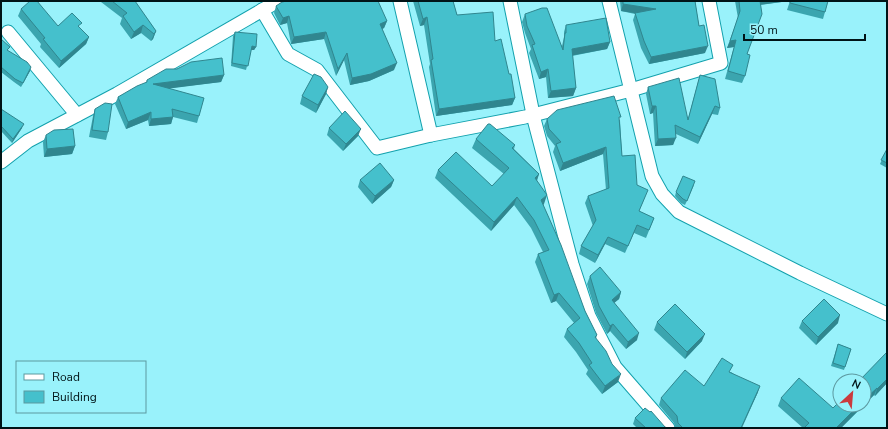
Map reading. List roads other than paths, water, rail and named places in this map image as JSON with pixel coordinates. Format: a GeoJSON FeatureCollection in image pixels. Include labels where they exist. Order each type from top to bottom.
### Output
{"type":"FeatureCollection","features":[{"type":"Feature","properties":{"kind":"street"},"geometry":{"type":"LineString","coordinates":[[1,162],[28,141],[118,94],[278,1]]}},
{"type":"Feature","properties":{"kind":"street"},"geometry":{"type":"LineString","coordinates":[[400,1],[431,135]]}},
{"type":"Feature","properties":{"kind":"street"},"geometry":{"type":"LineString","coordinates":[[510,1],[533,115],[572,264],[589,316],[615,367],[668,428]]}},
{"type":"Feature","properties":{"kind":"street"},"geometry":{"type":"LineString","coordinates":[[609,1],[652,176],[662,194],[679,212],[800,273],[887,314]]}},
{"type":"Feature","properties":{"kind":"street"},"geometry":{"type":"LineString","coordinates":[[262,10],[288,54],[317,70],[377,148],[431,135],[533,115],[631,90],[721,63],[709,1]]}},
{"type":"Feature","properties":{"kind":"street"},"geometry":{"type":"LineString","coordinates":[[8,32],[77,115]]}}]}
